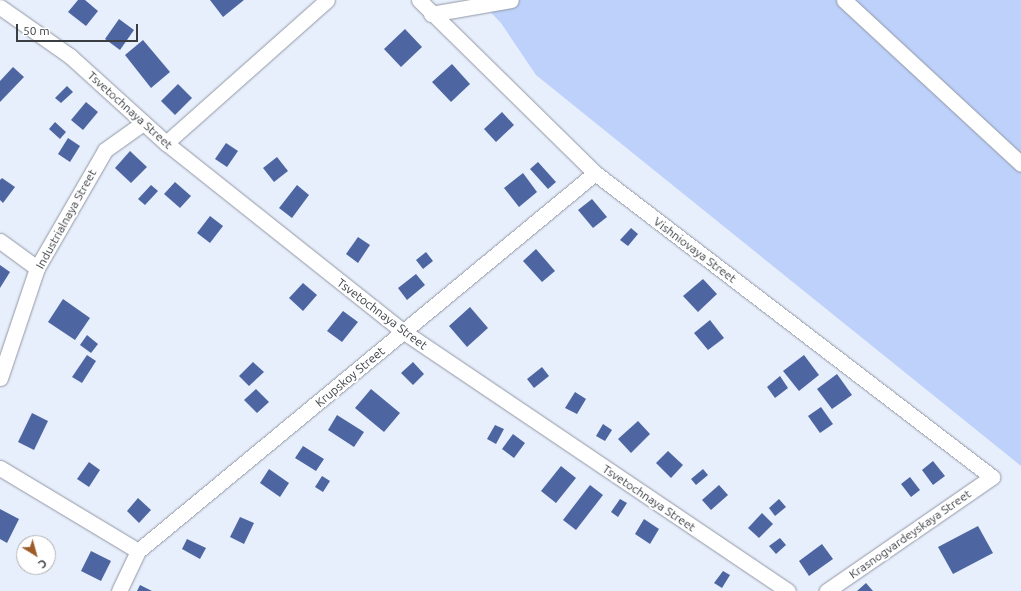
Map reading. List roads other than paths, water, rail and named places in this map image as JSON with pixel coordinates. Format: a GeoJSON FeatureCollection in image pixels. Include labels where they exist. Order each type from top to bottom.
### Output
{"type":"FeatureCollection","features":[{"type":"Feature","properties":{"kind":"street"},"geometry":{"type":"LineString","coordinates":[[166,143],[327,0]]}},
{"type":"Feature","properties":{"kind":"street","name":"Vishniovaya Street"},"geometry":{"type":"LineString","coordinates":[[419,0],[431,14],[595,173],[992,477]]}},
{"type":"Feature","properties":{"kind":"street"},"geometry":{"type":"LineString","coordinates":[[431,14],[511,0]]}},
{"type":"Feature","properties":{"kind":"street"},"geometry":{"type":"LineString","coordinates":[[844,0],[1021,164]]}},
{"type":"Feature","properties":{"kind":"street","name":"Tsvetochnaya Street"},"geometry":{"type":"LineString","coordinates":[[0,7],[70,56],[166,143],[404,332],[788,591]]}},
{"type":"Feature","properties":{"kind":"street","name":"Industrialnaya Street"},"geometry":{"type":"LineString","coordinates":[[0,378],[37,268],[105,150],[143,123]]}},
{"type":"Feature","properties":{"kind":"street","name":"Krupskoy Street"},"geometry":{"type":"LineString","coordinates":[[119,591],[138,551],[595,173]]}},
{"type":"Feature","properties":{"kind":"street"},"geometry":{"type":"LineString","coordinates":[[0,241],[37,268]]}},
{"type":"Feature","properties":{"kind":"street"},"geometry":{"type":"LineString","coordinates":[[0,468],[138,551]]}},
{"type":"Feature","properties":{"kind":"street","name":"Krasnogvardeyskaya Street"},"geometry":{"type":"LineString","coordinates":[[827,591],[992,477]]}}]}
